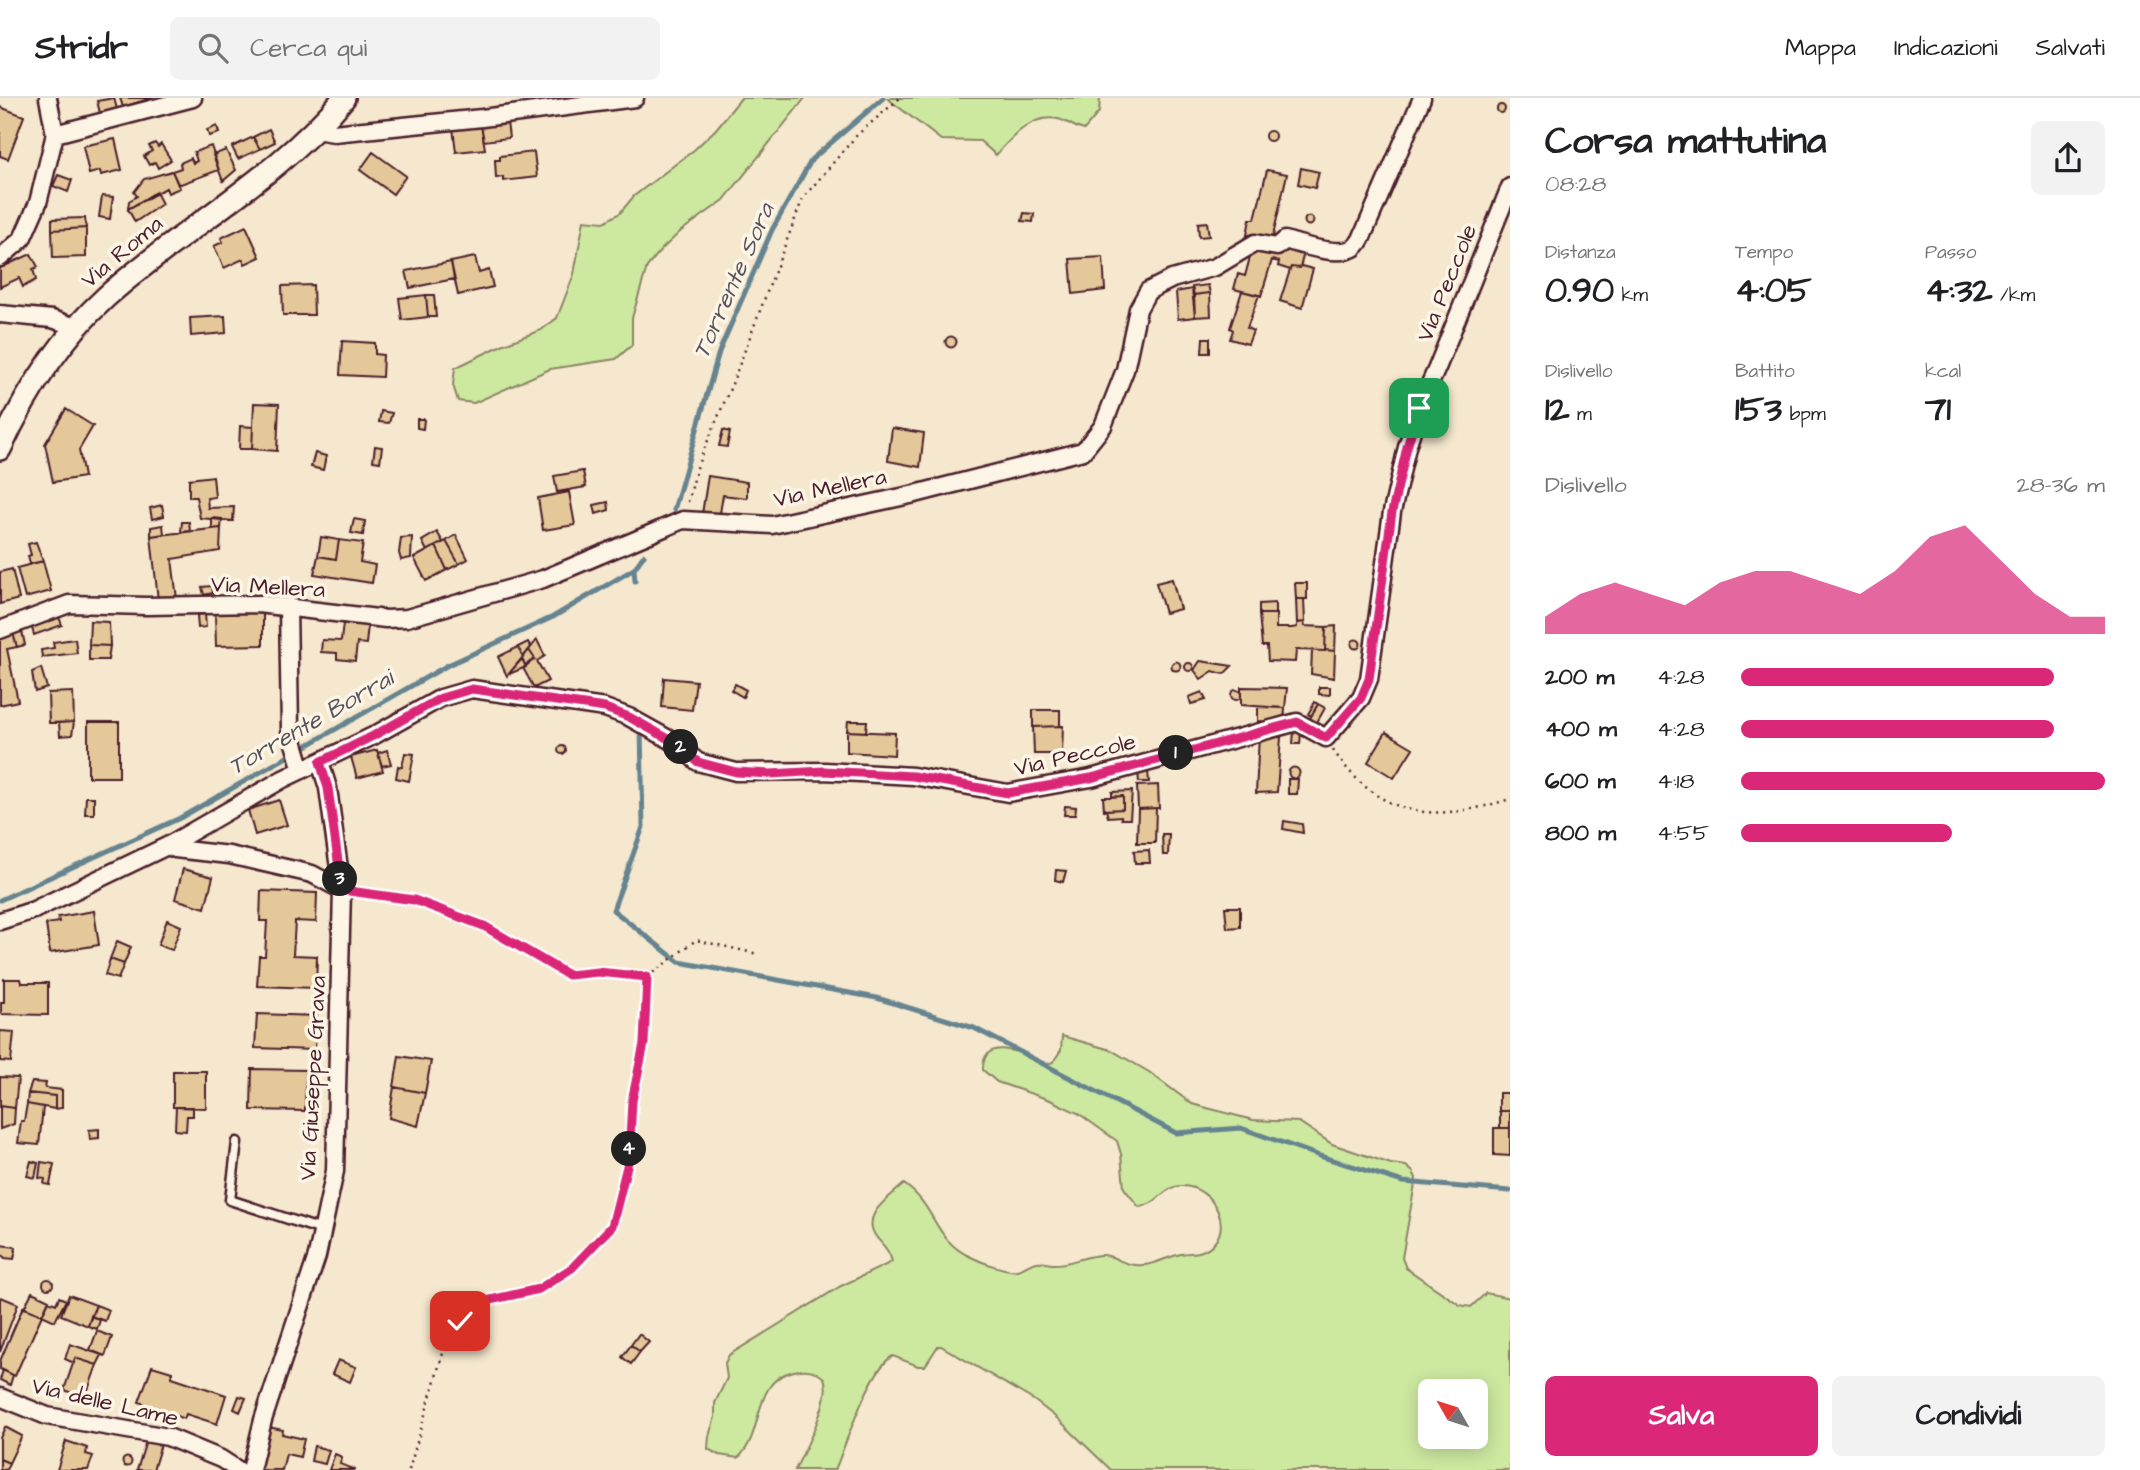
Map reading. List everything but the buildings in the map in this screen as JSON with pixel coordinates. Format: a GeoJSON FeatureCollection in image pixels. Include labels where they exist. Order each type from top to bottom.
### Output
{"type":"FeatureCollection","features":[{"type":"Feature","properties":{"kind":"main road","name":"Via Roma"},"geometry":{"type":"LineString","coordinates":[[0,449],[25,400],[51,359],[76,327],[144,266],[285,157],[316,130],[344,98]]}},
{"type":"Feature","properties":{"kind":"street"},"geometry":{"type":"LineString","coordinates":[[0,258],[22,239],[34,216],[55,134],[48,98]]}},
{"type":"Feature","properties":{"kind":"street"},"geometry":{"type":"LineString","coordinates":[[55,134],[193,98]]}},
{"type":"Feature","properties":{"kind":"street"},"geometry":{"type":"LineString","coordinates":[[316,130],[334,133],[482,118],[635,98]]}},
{"type":"Feature","properties":{"kind":"street","name":"Via Mellera"},"geometry":{"type":"LineString","coordinates":[[0,630],[69,604],[288,606],[373,618],[407,618],[543,579],[683,520],[772,525],[915,494],[1083,451],[1103,426],[1125,370],[1138,309],[1147,291],[1172,279],[1215,267],[1255,243],[1277,247],[1285,240],[1341,251],[1356,247],[1422,98]]}},
{"type":"Feature","properties":{"kind":"street","name":"Via Peccole"},"geometry":{"type":"LineString","coordinates":[[0,921],[34,910],[167,846],[300,764],[320,762],[441,698],[472,689],[605,708],[629,717],[674,742],[698,762],[736,772],[770,774],[824,771],[913,776],[1008,793],[1091,778],[1297,722],[1326,738],[1361,698],[1369,679],[1392,512],[1407,447],[1419,408],[1510,187]]}},
{"type":"Feature","properties":{"kind":"street"},"geometry":{"type":"LineString","coordinates":[[0,306],[10,309],[18,316]]}},
{"type":"Feature","properties":{"kind":"street"},"geometry":{"type":"LineString","coordinates":[[0,314],[52,319],[76,327]]}},
{"type":"Feature","properties":{"kind":"street"},"geometry":{"type":"LineString","coordinates":[[288,606],[290,730],[300,764]]}},
{"type":"Feature","properties":{"kind":"street","name":"Via Giuseppe Grava"},"geometry":{"type":"LineString","coordinates":[[251,1470],[263,1420],[317,1256],[335,1171],[342,890],[328,788],[320,762]]}},
{"type":"Feature","properties":{"kind":"street"},"geometry":{"type":"LineString","coordinates":[[167,846],[229,855],[312,874],[342,890]]}},
{"type":"Feature","properties":{"kind":"street","name":"Via delle Lame"},"geometry":{"type":"LineString","coordinates":[[0,1397],[47,1416],[168,1437],[209,1454],[238,1470]]}},
{"type":"Feature","properties":{"kind":"lane"},"geometry":{"type":"LineString","coordinates":[[237,1142],[230,1200],[322,1230]]}},
{"type":"Feature","properties":{"kind":"path"},"geometry":{"type":"LineString","coordinates":[[683,520],[698,464],[732,384],[803,198],[857,135],[900,98]]}},
{"type":"Feature","properties":{"kind":"path"},"geometry":{"type":"LineString","coordinates":[[1326,738],[1350,775],[1377,796],[1400,808],[1430,812],[1474,810],[1510,799]]}},
{"type":"Feature","properties":{"kind":"path"},"geometry":{"type":"LineString","coordinates":[[342,890],[414,900],[484,926],[568,975],[598,972],[647,977],[696,940],[758,954]]}},
{"type":"Feature","properties":{"kind":"path"},"geometry":{"type":"LineString","coordinates":[[409,1470],[442,1356],[460,1321],[486,1301],[539,1289],[572,1268],[612,1226],[629,1158],[632,1101],[644,1044],[647,977]]}},
{"type":"Feature","properties":{"kind":"green space"},"geometry":{"type":"Polygon","coordinates":[[[741,98],[805,98],[724,200],[681,231],[647,267],[632,318],[632,345],[616,359],[550,369],[474,403],[458,401],[453,385],[455,368],[504,344],[541,330],[557,318],[574,274],[584,220],[604,222],[620,213],[634,196],[694,150],[716,129],[741,98]]]}},
{"type":"Feature","properties":{"kind":"green space"},"geometry":{"type":"Polygon","coordinates":[[[887,98],[1100,98],[1099,112],[1084,130],[1058,119],[1039,120],[1023,128],[996,155],[980,141],[941,140],[887,98]]]}},
{"type":"Feature","properties":{"kind":"green space"},"geometry":{"type":"Polygon","coordinates":[[[1062,1036],[1111,1050],[1149,1072],[1192,1104],[1253,1120],[1299,1122],[1332,1144],[1391,1164],[1406,1166],[1413,1172],[1416,1178],[1402,1258],[1406,1268],[1460,1305],[1471,1307],[1486,1293],[1510,1298],[1510,1470],[1111,1470],[1058,1419],[1035,1401],[941,1346],[938,1346],[925,1366],[893,1356],[884,1363],[867,1390],[835,1470],[795,1470],[825,1398],[824,1378],[814,1371],[794,1371],[780,1377],[771,1385],[764,1396],[747,1447],[738,1458],[719,1455],[708,1449],[715,1417],[715,1403],[727,1378],[725,1363],[729,1355],[841,1286],[892,1262],[872,1230],[872,1222],[878,1208],[904,1184],[923,1203],[949,1242],[971,1257],[1007,1270],[1020,1269],[1037,1262],[1059,1264],[1100,1255],[1143,1265],[1181,1254],[1199,1252],[1213,1244],[1221,1223],[1212,1201],[1203,1193],[1192,1188],[1174,1187],[1146,1206],[1139,1207],[1124,1188],[1117,1141],[1078,1113],[1050,1100],[997,1082],[983,1070],[985,1059],[990,1052],[998,1049],[1019,1052],[1047,1064],[1053,1062],[1061,1050],[1062,1036]]]}},
{"type":"Feature","properties":{"kind":"waterway","name":"Torrente Sora"},"geometry":{"type":"LineString","coordinates":[[674,510],[719,352],[772,230],[812,159],[883,98]]}},
{"type":"Feature","properties":{"kind":"waterway","name":"Torrente Borrai"},"geometry":{"type":"LineString","coordinates":[[635,581],[634,569],[644,555]]}},
{"type":"Feature","properties":{"kind":"waterway","name":"Torrente Borrai"},"geometry":{"type":"LineString","coordinates":[[0,900],[180,818],[448,665],[553,617],[634,569]]}},
{"type":"Feature","properties":{"kind":"waterway"},"geometry":{"type":"LineString","coordinates":[[641,729],[643,827],[613,910],[679,962],[877,998],[974,1028],[1176,1133],[1241,1128],[1403,1182],[1510,1191]]}},
{"type":"Feature","properties":{"kind":"route"},"geometry":{"type":"LineString","coordinates":[[460,1321],[486,1301],[539,1289],[572,1268],[612,1226],[629,1158],[632,1101],[644,1044],[647,977],[598,972],[568,975],[484,926],[414,900],[342,890],[328,788],[320,762],[441,698],[472,689],[605,708],[629,717],[674,742],[698,762],[736,772],[770,774],[824,771],[913,776],[1008,793],[1091,778],[1255,731],[1297,722],[1326,738],[1361,698],[1369,679],[1375,651],[1377,614],[1392,512],[1419,408]]}}]}
